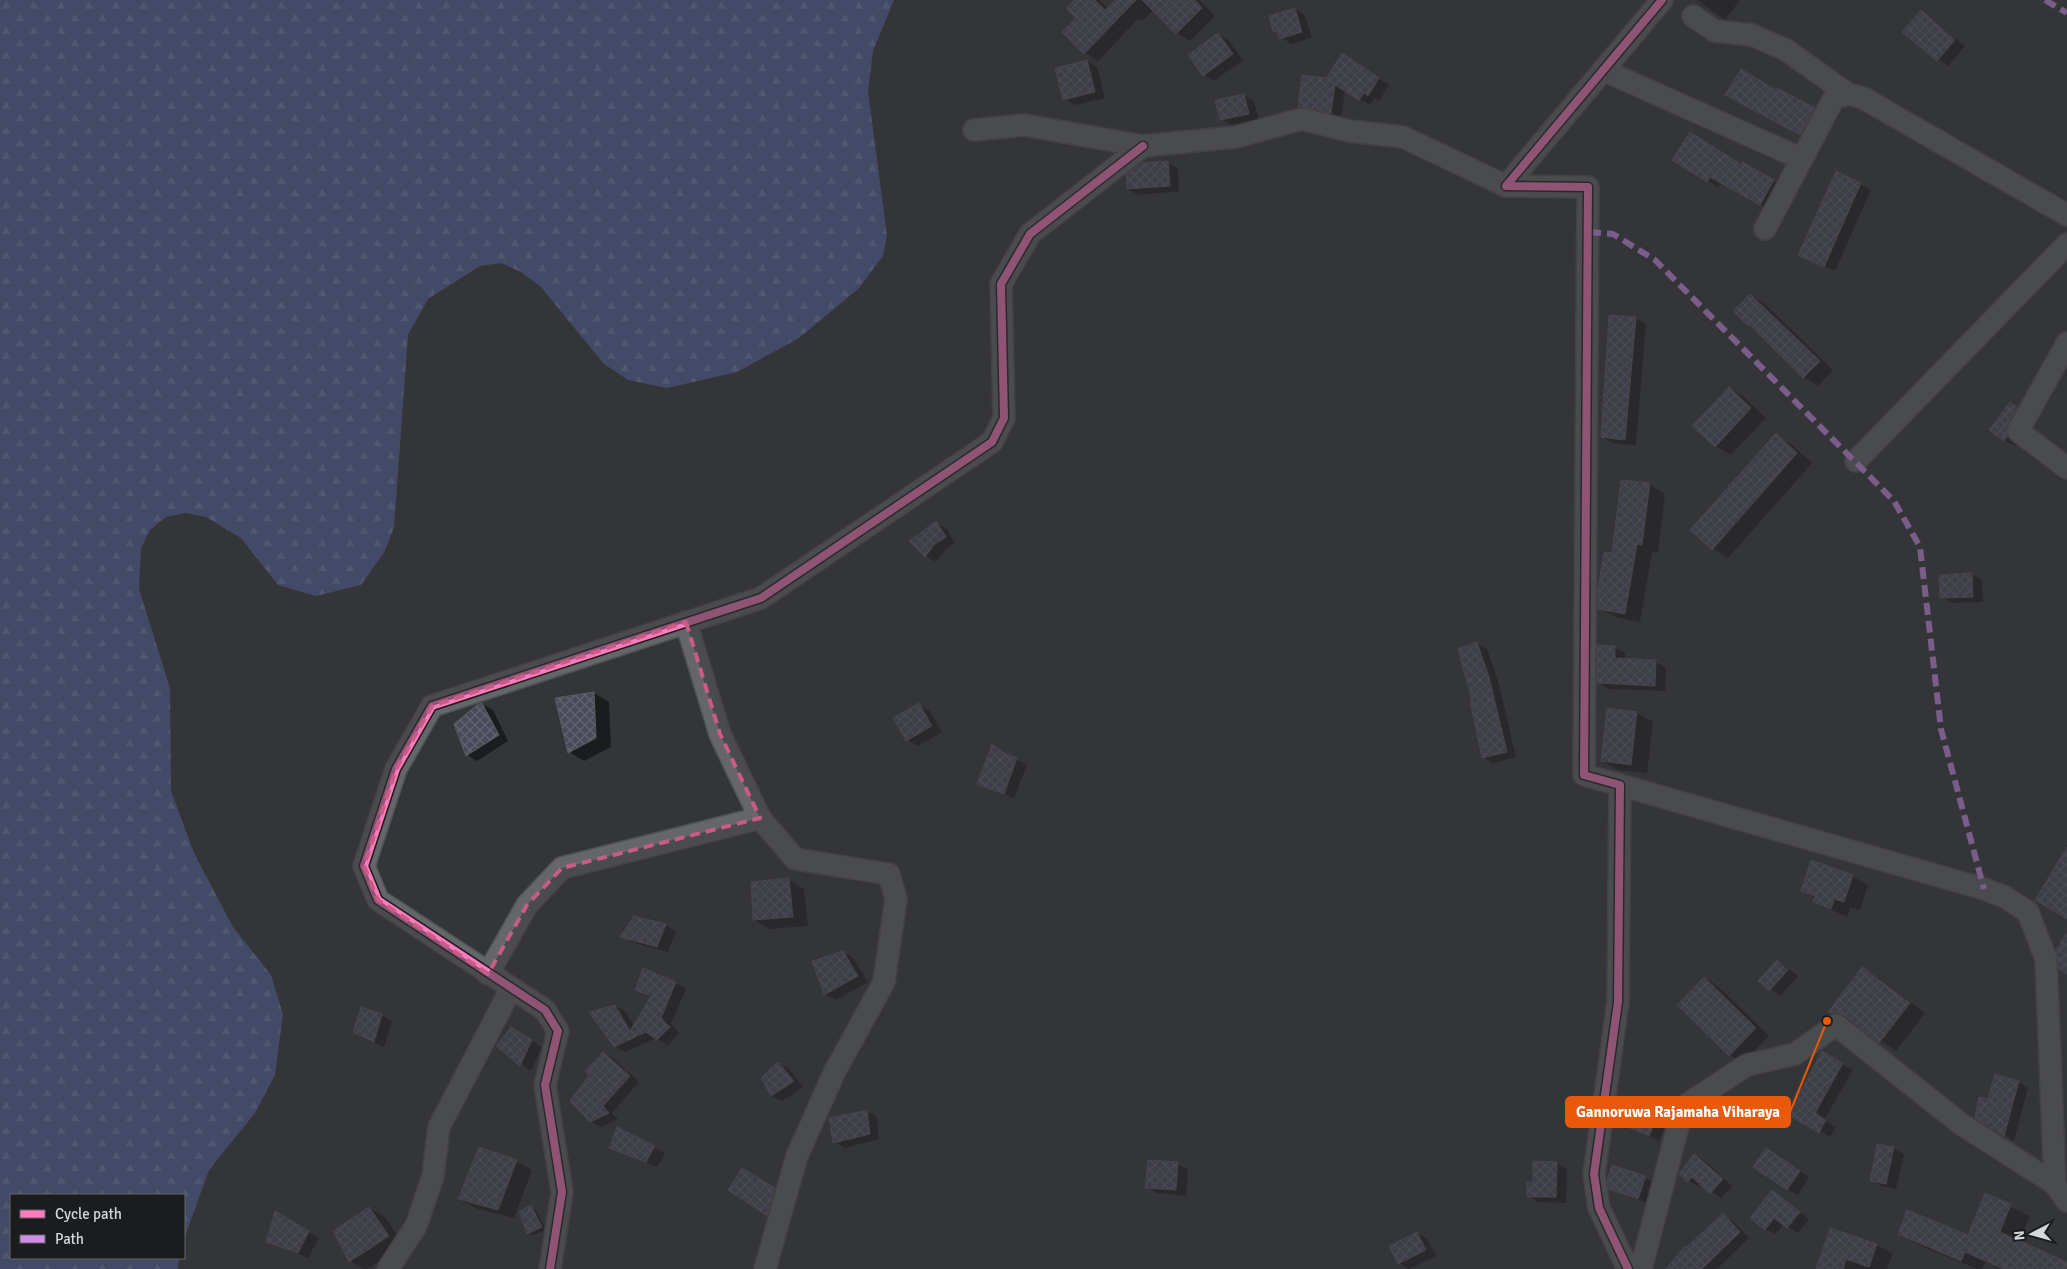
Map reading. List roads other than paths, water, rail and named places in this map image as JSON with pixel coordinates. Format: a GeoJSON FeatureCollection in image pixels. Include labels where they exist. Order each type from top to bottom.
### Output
{"type":"FeatureCollection","features":[{"type":"Feature","properties":{"kind":"street"},"geometry":{"type":"LineString","coordinates":[[1506,186],[1662,0]]}},
{"type":"Feature","properties":{"kind":"street"},"geometry":{"type":"LineString","coordinates":[[1693,16],[1715,31],[1752,35],[1786,50],[1848,94],[1863,98],[2067,215]]}},
{"type":"Feature","properties":{"kind":"street"},"geometry":{"type":"LineString","coordinates":[[1603,70],[1802,159]]}},
{"type":"Feature","properties":{"kind":"street"},"geometry":{"type":"LineString","coordinates":[[1765,229],[1834,98],[1848,94]]}},
{"type":"Feature","properties":{"kind":"street"},"geometry":{"type":"LineString","coordinates":[[974,130],[1024,125],[1143,146],[1236,137],[1302,119],[1349,131],[1403,138],[1506,186],[1588,188],[1584,775],[1984,889],[2005,897],[2028,912],[2046,959],[2061,1193]]}},
{"type":"Feature","properties":{"kind":"street"},"geometry":{"type":"LineString","coordinates":[[550,1269],[562,1192],[544,1086],[558,1031],[545,1010],[378,900],[364,866],[400,761],[432,706],[762,598],[992,442],[1004,418],[1001,284],[1030,234],[1143,146]]}},
{"type":"Feature","properties":{"kind":"street"},"geometry":{"type":"LineString","coordinates":[[1856,461],[2067,244]]}},
{"type":"Feature","properties":{"kind":"street"},"geometry":{"type":"LineString","coordinates":[[2065,462],[2018,431],[2067,343]]}},
{"type":"Feature","properties":{"kind":"street"},"geometry":{"type":"LineString","coordinates":[[686,622],[720,734],[760,818],[795,859],[889,874],[896,900],[884,982],[834,1073],[797,1156],[765,1269]]}},
{"type":"Feature","properties":{"kind":"street"},"geometry":{"type":"LineString","coordinates":[[1620,785],[1618,1002],[1594,1174],[1599,1208],[1628,1269]]}},
{"type":"Feature","properties":{"kind":"street"},"geometry":{"type":"LineString","coordinates":[[488,974],[527,905],[562,868],[760,818]]}},
{"type":"Feature","properties":{"kind":"street"},"geometry":{"type":"LineString","coordinates":[[388,1269],[416,1226],[433,1176],[439,1127],[511,989]]}},
{"type":"Feature","properties":{"kind":"street"},"geometry":{"type":"LineString","coordinates":[[1641,1269],[1683,1107],[1748,1065],[1795,1054],[1836,1025],[1961,1124],[2061,1193]]}},
{"type":"Feature","properties":{"kind":"place","name":"Gannoruwa Rajamaha Viharaya"},"geometry":{"type":"Point","coordinates":[1827,1021]}}]}
